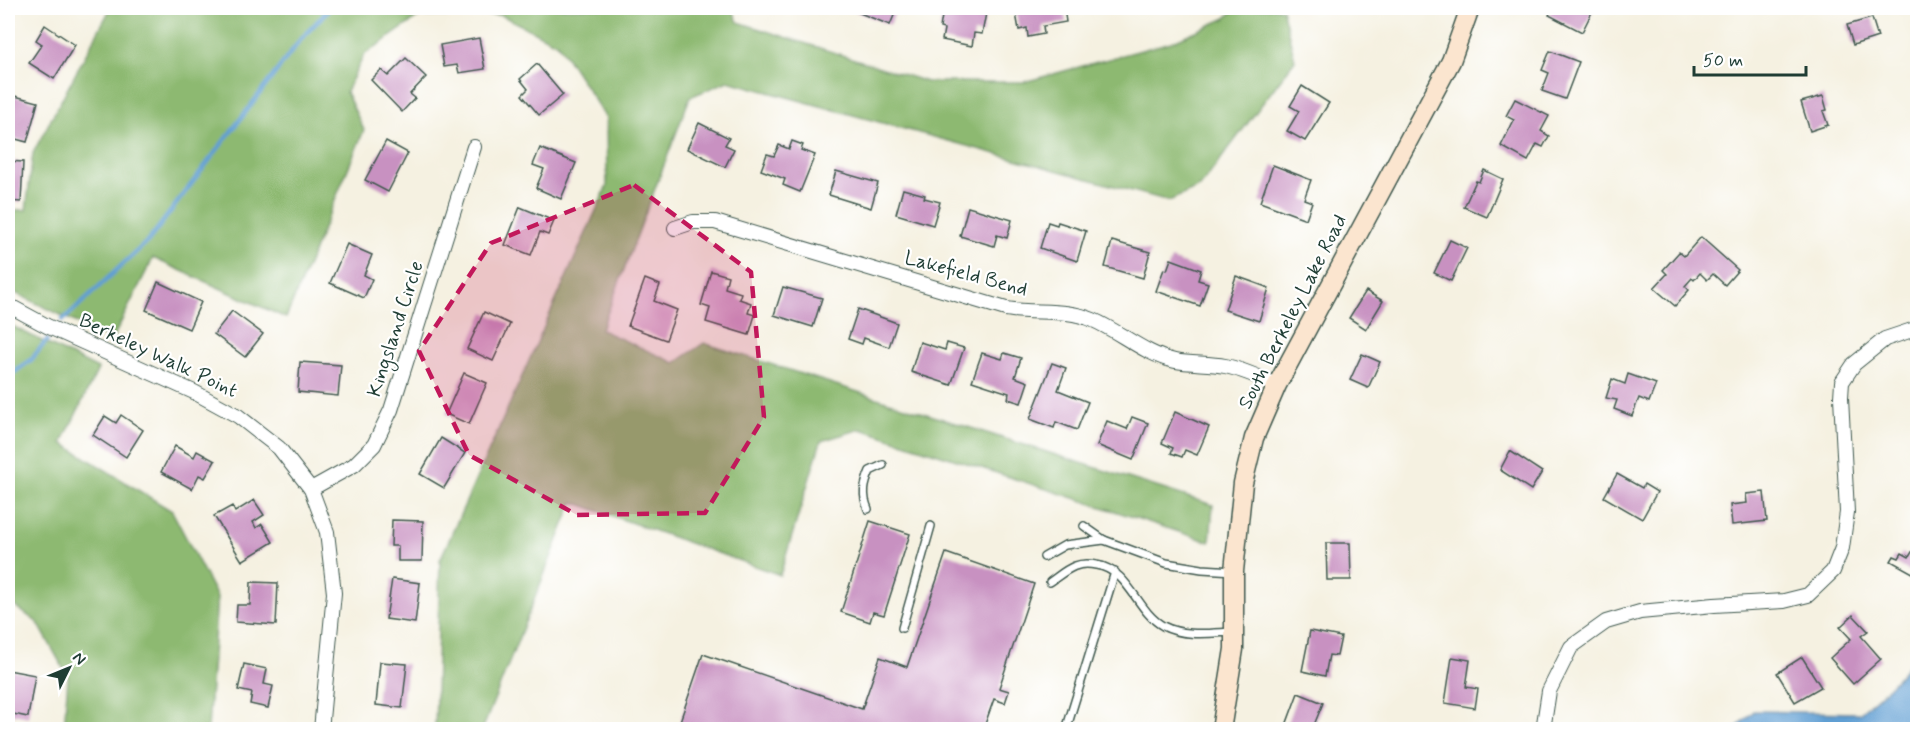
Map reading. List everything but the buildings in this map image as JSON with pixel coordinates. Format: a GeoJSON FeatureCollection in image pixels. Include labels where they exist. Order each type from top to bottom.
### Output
{"type":"FeatureCollection","features":[{"type":"Feature","properties":{"kind":"street","name":"South Berkeley Lake Road"},"geometry":{"type":"LineString","coordinates":[[1221,729],[1234,649],[1234,571],[1243,483],[1254,438],[1277,385],[1451,61],[1470,8]]}},
{"type":"Feature","properties":{"kind":"street","name":"Kingsland Circle"},"geometry":{"type":"LineString","coordinates":[[311,489],[354,465],[374,445],[391,410],[474,147]]}},
{"type":"Feature","properties":{"kind":"street","name":"Lakefield Bend"},"geometry":{"type":"LineString","coordinates":[[675,228],[693,222],[715,222],[1006,309],[1078,315],[1167,358],[1234,368],[1277,385]]}},
{"type":"Feature","properties":{"kind":"street","name":"Berkeley Walk Point"},"geometry":{"type":"LineString","coordinates":[[8,305],[46,326],[194,392],[238,416],[279,448],[311,489],[327,532],[334,593],[321,729]]}},
{"type":"Feature","properties":{"kind":"street"},"geometry":{"type":"LineString","coordinates":[[1544,729],[1549,691],[1571,647],[1606,622],[1640,612],[1784,601],[1808,595],[1833,571],[1842,548],[1847,512],[1842,382],[1854,364],[1884,339],[1917,328]]}},
{"type":"Feature","properties":{"kind":"lane"},"geometry":{"type":"LineString","coordinates":[[868,509],[864,498],[865,482],[870,471],[883,465]]}},
{"type":"Feature","properties":{"kind":"lane"},"geometry":{"type":"LineString","coordinates":[[902,627],[931,526]]}},
{"type":"Feature","properties":{"kind":"lane"},"geometry":{"type":"LineString","coordinates":[[1084,526],[1104,540],[1166,562],[1202,569],[1234,571]]}},
{"type":"Feature","properties":{"kind":"lane"},"geometry":{"type":"LineString","coordinates":[[1044,557],[1065,545],[1104,540]]}},
{"type":"Feature","properties":{"kind":"lane"},"geometry":{"type":"LineString","coordinates":[[1050,582],[1066,570],[1083,563],[1104,566],[1115,572],[1161,625],[1176,632],[1196,634],[1235,632]]}},
{"type":"Feature","properties":{"kind":"lane"},"geometry":{"type":"LineString","coordinates":[[1066,729],[1115,572]]}},
{"type":"Feature","properties":{"kind":"highlighted area"},"geometry":{"type":"Polygon","coordinates":[[[634,185],[751,272],[764,417],[705,513],[577,515],[469,455],[419,351],[491,243],[634,185]]]}},
{"type":"Feature","properties":{"kind":"green space"},"geometry":{"type":"Polygon","coordinates":[[[110,8],[732,8],[738,22],[927,82],[1024,82],[1171,42],[1226,18],[1236,8],[1282,8],[1295,60],[1200,187],[1169,201],[728,81],[690,97],[601,330],[675,363],[704,343],[1213,505],[1210,542],[861,429],[821,441],[780,575],[573,502],[483,728],[485,729],[435,729],[440,560],[607,186],[606,118],[558,44],[501,15],[420,16],[364,55],[346,92],[364,130],[286,318],[153,258],[112,340],[13,292],[8,287],[8,210],[26,210],[33,153],[110,8]]]}},
{"type":"Feature","properties":{"kind":"green space"},"geometry":{"type":"Polygon","coordinates":[[[8,324],[98,369],[62,443],[172,511],[217,597],[208,729],[64,729],[68,677],[38,623],[8,601],[8,324]]]}},
{"type":"Feature","properties":{"kind":"water"},"geometry":{"type":"Polygon","coordinates":[[[1917,653],[1917,729],[1735,729],[1754,711],[1859,713],[1890,685],[1917,653]]]}},
{"type":"Feature","properties":{"kind":"waterway"},"geometry":{"type":"LineString","coordinates":[[63,320],[149,240],[301,39],[330,8]]}},
{"type":"Feature","properties":{"kind":"waterway"},"geometry":{"type":"LineString","coordinates":[[8,377],[31,360],[47,340]]}}]}
